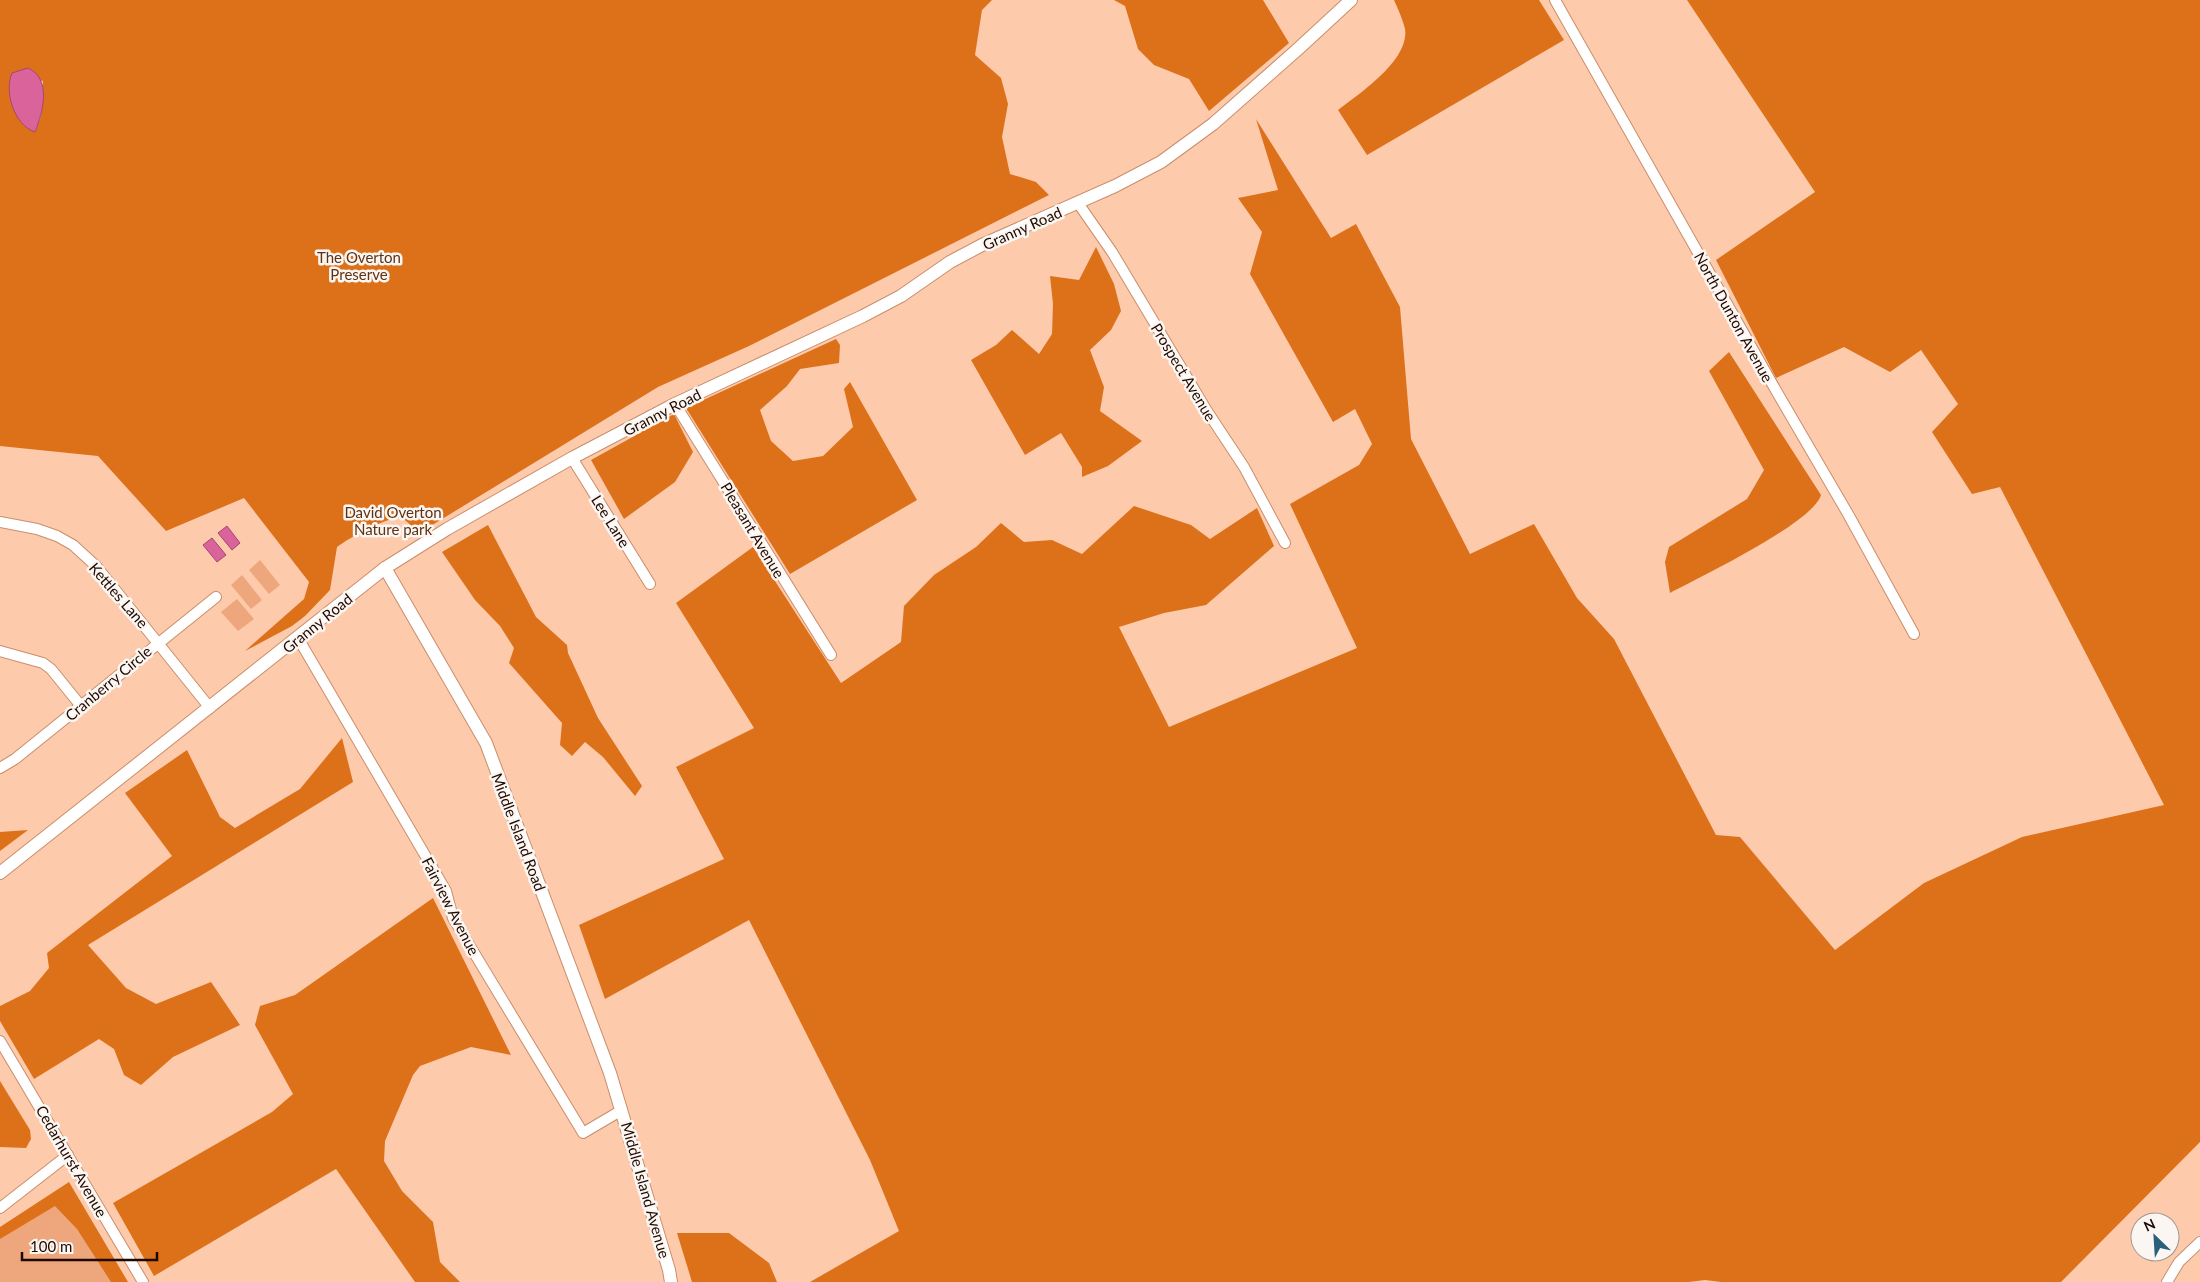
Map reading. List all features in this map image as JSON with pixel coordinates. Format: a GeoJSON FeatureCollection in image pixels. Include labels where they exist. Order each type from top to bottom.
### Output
{"type":"FeatureCollection","features":[{"type":"Feature","properties":{"kind":"street","name":"Granny Road"},"geometry":{"type":"LineString","coordinates":[[0,873],[385,568],[447,529],[572,458],[676,404],[871,312],[901,296],[950,262],[982,245],[1115,186],[1161,162],[1213,124],[1351,0]]}},
{"type":"Feature","properties":{"kind":"street","name":"North Dunton Avenue"},"geometry":{"type":"LineString","coordinates":[[1555,0],[1848,514],[1914,634]]}},
{"type":"Feature","properties":{"kind":"street","name":"Prospect Avenue"},"geometry":{"type":"LineString","coordinates":[[1078,203],[1112,252],[1199,398],[1244,467],[1285,543]]}},
{"type":"Feature","properties":{"kind":"street","name":"Pleasant Avenue"},"geometry":{"type":"LineString","coordinates":[[676,404],[831,655]]}},
{"type":"Feature","properties":{"kind":"street","name":"Lee Lane"},"geometry":{"type":"LineString","coordinates":[[572,458],[650,584]]}},
{"type":"Feature","properties":{"kind":"street","name":"Kettles Lane"},"geometry":{"type":"LineString","coordinates":[[0,522],[37,528],[73,545],[96,566],[210,708]]}},
{"type":"Feature","properties":{"kind":"street","name":"Middle Island Road"},"geometry":{"type":"LineString","coordinates":[[385,568],[486,743],[622,1110]]}},
{"type":"Feature","properties":{"kind":"street","name":"Cranberry Circle"},"geometry":{"type":"LineString","coordinates":[[0,768],[15,760],[158,642],[216,597]]}},
{"type":"Feature","properties":{"kind":"street","name":"Fairview Avenue"},"geometry":{"type":"LineString","coordinates":[[298,638],[446,891],[453,918],[583,1133],[622,1110]]}},
{"type":"Feature","properties":{"kind":"street"},"geometry":{"type":"LineString","coordinates":[[0,651],[37,661],[47,666],[81,706]]}},
{"type":"Feature","properties":{"kind":"street","name":"Cedarhurst Avenue"},"geometry":{"type":"LineString","coordinates":[[0,1041],[142,1282]]}},
{"type":"Feature","properties":{"kind":"street","name":"Middle Island Avenue"},"geometry":{"type":"LineString","coordinates":[[622,1110],[670,1276]]}},
{"type":"Feature","properties":{"kind":"street"},"geometry":{"type":"LineString","coordinates":[[0,1208],[68,1155]]}},
{"type":"Feature","properties":{"kind":"street"},"geometry":{"type":"LineString","coordinates":[[2167,1282],[2179,1262],[2200,1242]]}},
{"type":"Feature","properties":{"kind":"shaded area"},"geometry":{"type":"Polygon","coordinates":[[[28,68],[36,73],[40,80],[44,97],[41,115],[35,132],[21,122],[16,115],[9,89],[12,73],[28,68]]]}},
{"type":"Feature","properties":{"kind":"shaded area"},"geometry":{"type":"Polygon","coordinates":[[[227,526],[240,543],[232,550],[218,533],[227,526]]]}},
{"type":"Feature","properties":{"kind":"shaded area"},"geometry":{"type":"Polygon","coordinates":[[[212,538],[226,555],[217,562],[203,545],[212,538]]]}},
{"type":"Feature","properties":{"kind":"shaded area"},"geometry":{"type":"Polygon","coordinates":[[[260,560],[280,585],[269,594],[249,570],[260,560]]]}},
{"type":"Feature","properties":{"kind":"shaded area"},"geometry":{"type":"Polygon","coordinates":[[[242,575],[262,600],[251,609],[231,585],[242,575]]]}},
{"type":"Feature","properties":{"kind":"shaded area"},"geometry":{"type":"Polygon","coordinates":[[[237,599],[254,619],[238,631],[221,612],[237,599]]]}},
{"type":"Feature","properties":{"kind":"shaded area"},"geometry":{"type":"Polygon","coordinates":[[[64,1190],[121,1282],[0,1282],[0,1233],[64,1190]]]}},
{"type":"Feature","properties":{"kind":"green space","name":"The Overton Preserve"},"geometry":{"type":"Polygon","coordinates":[[[0,0],[992,0],[982,10],[975,55],[1001,78],[1008,104],[1002,137],[1010,174],[1036,182],[1049,195],[749,346],[658,387],[429,527],[416,530],[404,520],[394,518],[377,524],[349,539],[337,547],[330,590],[305,616],[292,626],[245,651],[304,599],[309,582],[244,498],[166,531],[98,456],[0,446],[0,0]],[[12,73],[10,81],[10,89],[15,104],[35,132],[41,116],[43,81],[12,73]]]}},
{"type":"Feature","properties":{"kind":"green space"},"geometry":{"type":"Polygon","coordinates":[[[1114,0],[1263,0],[1289,43],[1209,111],[1189,79],[1154,65],[1138,49],[1125,6],[1114,0]]]}},
{"type":"Feature","properties":{"kind":"green space"},"geometry":{"type":"Polygon","coordinates":[[[1394,0],[1539,0],[1564,40],[1367,155],[1338,110],[1370,86],[1392,64],[1400,52],[1404,41],[1405,29],[1394,0]]]}},
{"type":"Feature","properties":{"kind":"green space"},"geometry":{"type":"Polygon","coordinates":[[[1687,0],[2200,0],[2200,1142],[2061,1282],[1721,1282],[1705,1280],[1689,1282],[810,1282],[899,1231],[870,1160],[749,920],[605,999],[579,925],[724,859],[676,767],[754,728],[676,603],[753,547],[841,683],[901,642],[904,606],[934,575],[976,547],[1001,523],[1024,542],[1052,540],[1082,554],[1134,506],[1191,525],[1210,539],[1257,508],[1274,546],[1206,605],[1164,613],[1119,627],[1169,727],[1357,648],[1290,504],[1359,465],[1372,444],[1355,409],[1333,422],[1250,274],[1262,232],[1238,198],[1278,190],[1256,119],[1331,238],[1356,224],[1400,307],[1411,439],[1470,554],[1534,524],[1577,598],[1614,639],[1716,835],[1740,837],[1835,950],[1924,883],[2022,837],[2164,805],[2000,487],[1972,494],[1932,432],[1958,404],[1921,350],[1890,372],[1844,347],[1776,378],[1716,260],[1815,192],[1687,0]]]}},
{"type":"Feature","properties":{"kind":"green space"},"geometry":{"type":"Polygon","coordinates":[[[1096,247],[1114,284],[1121,311],[1111,330],[1090,350],[1104,387],[1100,411],[1142,441],[1108,466],[1082,477],[1082,467],[1061,433],[1025,455],[971,360],[996,345],[1012,330],[1039,354],[1052,334],[1053,304],[1050,276],[1079,280],[1096,247]]]}},
{"type":"Feature","properties":{"kind":"green space"},"geometry":{"type":"Polygon","coordinates":[[[836,339],[840,345],[839,363],[800,369],[787,386],[760,410],[771,441],[793,461],[823,456],[853,427],[844,389],[850,382],[917,500],[790,574],[686,408],[836,339]]]}},
{"type":"Feature","properties":{"kind":"green space"},"geometry":{"type":"Polygon","coordinates":[[[1729,352],[1821,495],[1813,507],[1778,534],[1670,593],[1665,562],[1669,547],[1747,499],[1764,470],[1709,371],[1729,352]]]}},
{"type":"Feature","properties":{"kind":"green space"},"geometry":{"type":"Polygon","coordinates":[[[674,414],[693,452],[675,482],[624,519],[591,460],[674,414]]]}},
{"type":"Feature","properties":{"kind":"green space"},"geometry":{"type":"Polygon","coordinates":[[[488,525],[536,617],[567,645],[568,653],[598,718],[642,786],[635,796],[603,757],[585,742],[572,756],[560,745],[562,723],[509,663],[514,648],[500,626],[475,600],[442,552],[488,525]]]}},
{"type":"Feature","properties":{"kind":"green space"},"geometry":{"type":"Polygon","coordinates":[[[342,738],[353,782],[88,945],[126,988],[156,1004],[211,982],[240,1025],[173,1057],[141,1085],[124,1075],[114,1049],[99,1039],[34,1079],[0,1021],[0,1006],[30,991],[49,968],[47,953],[172,856],[125,793],[187,750],[220,817],[235,828],[300,789],[342,738]]]}},
{"type":"Feature","properties":{"kind":"green space"},"geometry":{"type":"Polygon","coordinates":[[[28,830],[0,851],[0,832],[28,830]]]}},
{"type":"Feature","properties":{"kind":"green space"},"geometry":{"type":"Polygon","coordinates":[[[433,898],[511,1055],[471,1047],[420,1066],[413,1075],[385,1141],[384,1161],[402,1191],[433,1222],[440,1262],[460,1282],[415,1282],[336,1169],[154,1276],[113,1203],[272,1112],[293,1094],[255,1025],[260,1006],[295,995],[433,898]]]}},
{"type":"Feature","properties":{"kind":"green space"},"geometry":{"type":"Polygon","coordinates":[[[0,1081],[30,1130],[31,1139],[26,1148],[0,1147],[0,1081]]]}},
{"type":"Feature","properties":{"kind":"green space"},"geometry":{"type":"Polygon","coordinates":[[[69,1182],[128,1282],[111,1282],[77,1229],[55,1206],[0,1239],[0,1227],[69,1182]]]}},
{"type":"Feature","properties":{"kind":"green space"},"geometry":{"type":"Polygon","coordinates":[[[677,1233],[729,1233],[769,1263],[777,1282],[692,1282],[677,1233]]]}},
{"type":"Feature","properties":{"kind":"park label","name":"David Overton Nature park"},"geometry":{"type":"Point","coordinates":[393,520]}}]}
